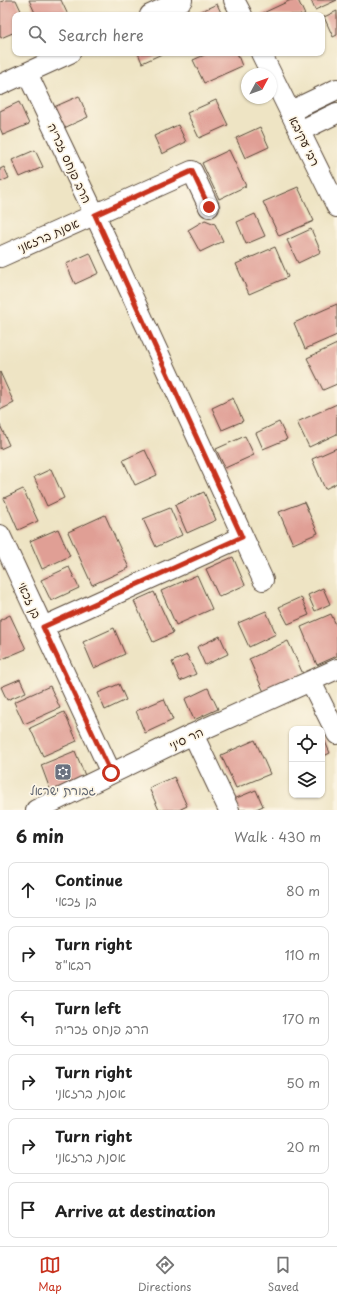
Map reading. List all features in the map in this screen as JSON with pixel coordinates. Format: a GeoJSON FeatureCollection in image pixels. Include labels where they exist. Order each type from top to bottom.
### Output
{"type":"FeatureCollection","features":[{"type":"Feature","properties":{"kind":"street"},"geometry":{"type":"LineString","coordinates":[[156,12],[182,0]]}},
{"type":"Feature","properties":{"kind":"street"},"geometry":{"type":"LineString","coordinates":[[234,0],[240,12]]}},
{"type":"Feature","properties":{"kind":"street"},"geometry":{"type":"LineString","coordinates":[[0,85],[64,56]]}},
{"type":"Feature","properties":{"kind":"street","name":"רבי עקיבא"},"geometry":{"type":"LineString","coordinates":[[263,56],[337,207]]}},
{"type":"Feature","properties":{"kind":"street","name":"הרב פנחס זכריה"},"geometry":{"type":"LineString","coordinates":[[27,73],[95,215],[262,580]]}},
{"type":"Feature","properties":{"kind":"street"},"geometry":{"type":"LineString","coordinates":[[291,112],[337,89]]}},
{"type":"Feature","properties":{"kind":"street"},"geometry":{"type":"LineString","coordinates":[[300,131],[337,113]]}},
{"type":"Feature","properties":{"kind":"street","name":"אסנת ברזאני"},"geometry":{"type":"LineString","coordinates":[[0,257],[192,171],[209,207]]}},
{"type":"Feature","properties":{"kind":"street","name":"בן זכאי"},"geometry":{"type":"LineString","coordinates":[[0,535],[111,773]]}},
{"type":"Feature","properties":{"kind":"street"},"geometry":{"type":"LineString","coordinates":[[43,627],[242,537]]}},
{"type":"Feature","properties":{"kind":"street","name":"הר סיני"},"geometry":{"type":"LineString","coordinates":[[47,808],[111,773],[193,734],[312,682],[337,669]]}},
{"type":"Feature","properties":{"kind":"street"},"geometry":{"type":"LineString","coordinates":[[312,682],[337,734]]}},
{"type":"Feature","properties":{"kind":"street"},"geometry":{"type":"LineString","coordinates":[[193,734],[229,810]]}},
{"type":"Feature","properties":{"kind":"building"},"geometry":{"type":"Polygon","coordinates":[[[6,0],[16,0],[22,12],[12,12],[12,33],[1,38],[0,36],[0,2],[6,0]]]}},
{"type":"Feature","properties":{"kind":"building"},"geometry":{"type":"Polygon","coordinates":[[[29,0],[61,0],[67,12],[35,12],[29,0]]]}},
{"type":"Feature","properties":{"kind":"building"},"geometry":{"type":"Polygon","coordinates":[[[291,0],[298,0],[304,12],[265,12],[291,0]]]}},
{"type":"Feature","properties":{"kind":"building"},"geometry":{"type":"Polygon","coordinates":[[[311,0],[337,0],[315,10],[311,0]]]}},
{"type":"Feature","properties":{"kind":"building"},"geometry":{"type":"Polygon","coordinates":[[[217,4],[221,12],[200,12],[217,4]]]}},
{"type":"Feature","properties":{"kind":"building"},"geometry":{"type":"Polygon","coordinates":[[[337,11],[337,35],[333,37],[325,17],[337,11]]]}},
{"type":"Feature","properties":{"kind":"building"},"geometry":{"type":"Polygon","coordinates":[[[139,56],[157,56],[142,63],[139,56]]]}},
{"type":"Feature","properties":{"kind":"building"},"geometry":{"type":"Polygon","coordinates":[[[202,56],[238,56],[242,66],[204,83],[193,60],[202,56]]]}},
{"type":"Feature","properties":{"kind":"building"},"geometry":{"type":"Polygon","coordinates":[[[79,96],[88,117],[64,128],[54,107],[79,96]]]}},
{"type":"Feature","properties":{"kind":"building"},"geometry":{"type":"Polygon","coordinates":[[[216,100],[228,125],[199,138],[187,113],[216,100]]]}},
{"type":"Feature","properties":{"kind":"building"},"geometry":{"type":"Polygon","coordinates":[[[19,102],[29,124],[3,135],[0,128],[0,111],[19,102]]]}},
{"type":"Feature","properties":{"kind":"building"},"geometry":{"type":"Polygon","coordinates":[[[178,125],[186,142],[162,154],[154,136],[178,125]]]}},
{"type":"Feature","properties":{"kind":"building"},"geometry":{"type":"Polygon","coordinates":[[[260,127],[269,147],[245,158],[236,138],[260,127]]]}},
{"type":"Feature","properties":{"kind":"building"},"geometry":{"type":"Polygon","coordinates":[[[35,150],[43,167],[20,177],[12,160],[35,150]]]}},
{"type":"Feature","properties":{"kind":"building"},"geometry":{"type":"Polygon","coordinates":[[[229,150],[246,186],[219,199],[202,163],[229,150]]]}},
{"type":"Feature","properties":{"kind":"building"},"geometry":{"type":"Polygon","coordinates":[[[4,167],[9,178],[0,182],[0,169],[4,167]]]}},
{"type":"Feature","properties":{"kind":"building"},"geometry":{"type":"Polygon","coordinates":[[[298,187],[314,221],[279,236],[263,202],[298,187]]]}},
{"type":"Feature","properties":{"kind":"building"},"geometry":{"type":"Polygon","coordinates":[[[255,214],[265,236],[246,244],[237,222],[255,214]]]}},
{"type":"Feature","properties":{"kind":"building"},"geometry":{"type":"Polygon","coordinates":[[[205,220],[215,224],[223,241],[200,252],[188,230],[205,220]]]}},
{"type":"Feature","properties":{"kind":"building"},"geometry":{"type":"Polygon","coordinates":[[[311,229],[321,252],[298,263],[287,240],[311,229]]]}},
{"type":"Feature","properties":{"kind":"building"},"geometry":{"type":"Polygon","coordinates":[[[275,247],[288,277],[249,294],[236,264],[275,247]]]}},
{"type":"Feature","properties":{"kind":"building"},"geometry":{"type":"Polygon","coordinates":[[[90,253],[99,273],[75,284],[66,264],[90,253]]]}},
{"type":"Feature","properties":{"kind":"building"},"geometry":{"type":"Polygon","coordinates":[[[337,304],[337,335],[305,349],[294,323],[337,304]]]}},
{"type":"Feature","properties":{"kind":"building"},"geometry":{"type":"Polygon","coordinates":[[[337,344],[337,384],[323,390],[307,358],[337,344]]]}},
{"type":"Feature","properties":{"kind":"building"},"geometry":{"type":"Polygon","coordinates":[[[0,372],[14,403],[0,410],[0,372]]]}},
{"type":"Feature","properties":{"kind":"building"},"geometry":{"type":"Polygon","coordinates":[[[233,398],[243,421],[222,430],[212,408],[233,398]]]}},
{"type":"Feature","properties":{"kind":"building"},"geometry":{"type":"Polygon","coordinates":[[[337,404],[337,434],[309,447],[297,422],[337,404]]]}},
{"type":"Feature","properties":{"kind":"building"},"geometry":{"type":"Polygon","coordinates":[[[279,422],[287,439],[263,449],[256,433],[279,422]]]}},
{"type":"Feature","properties":{"kind":"building"},"geometry":{"type":"Polygon","coordinates":[[[0,425],[9,445],[0,449],[0,425]]]}},
{"type":"Feature","properties":{"kind":"building"},"geometry":{"type":"Polygon","coordinates":[[[245,436],[254,455],[225,468],[216,449],[245,436]]]}},
{"type":"Feature","properties":{"kind":"building"},"geometry":{"type":"Polygon","coordinates":[[[337,448],[337,483],[325,489],[312,459],[337,448]]]}},
{"type":"Feature","properties":{"kind":"building"},"geometry":{"type":"Polygon","coordinates":[[[145,450],[157,475],[135,485],[123,460],[145,450]]]}},
{"type":"Feature","properties":{"kind":"building"},"geometry":{"type":"Polygon","coordinates":[[[51,469],[64,498],[47,506],[34,477],[51,469]]]}},
{"type":"Feature","properties":{"kind":"building"},"geometry":{"type":"Polygon","coordinates":[[[23,489],[38,521],[18,530],[4,498],[23,489]]]}},
{"type":"Feature","properties":{"kind":"building"},"geometry":{"type":"Polygon","coordinates":[[[204,492],[216,520],[187,533],[175,505],[204,492]]]}},
{"type":"Feature","properties":{"kind":"building"},"geometry":{"type":"Polygon","coordinates":[[[304,502],[318,533],[293,544],[279,512],[304,502]]]}},
{"type":"Feature","properties":{"kind":"building"},"geometry":{"type":"Polygon","coordinates":[[[170,508],[182,535],[156,547],[143,519],[170,508]]]}},
{"type":"Feature","properties":{"kind":"building"},"geometry":{"type":"Polygon","coordinates":[[[105,515],[129,568],[92,585],[68,532],[105,515]]]}},
{"type":"Feature","properties":{"kind":"building"},"geometry":{"type":"Polygon","coordinates":[[[58,529],[70,556],[42,569],[30,541],[58,529]]]}},
{"type":"Feature","properties":{"kind":"building"},"geometry":{"type":"Polygon","coordinates":[[[233,557],[245,585],[219,597],[206,569],[233,557]]]}},
{"type":"Feature","properties":{"kind":"building"},"geometry":{"type":"Polygon","coordinates":[[[69,567],[79,588],[51,601],[41,580],[69,567]]]}},
{"type":"Feature","properties":{"kind":"building"},"geometry":{"type":"Polygon","coordinates":[[[197,575],[212,609],[176,625],[161,591],[197,575]]]}},
{"type":"Feature","properties":{"kind":"building"},"geometry":{"type":"Polygon","coordinates":[[[323,588],[330,604],[315,611],[308,595],[323,588]]]}},
{"type":"Feature","properties":{"kind":"building"},"geometry":{"type":"Polygon","coordinates":[[[154,592],[173,633],[153,642],[134,601],[154,592]]]}},
{"type":"Feature","properties":{"kind":"building"},"geometry":{"type":"Polygon","coordinates":[[[301,597],[309,615],[288,624],[279,607],[301,597]]]}},
{"type":"Feature","properties":{"kind":"building"},"geometry":{"type":"Polygon","coordinates":[[[266,611],[276,634],[249,647],[238,623],[266,611]]]}},
{"type":"Feature","properties":{"kind":"building"},"geometry":{"type":"Polygon","coordinates":[[[331,614],[337,627],[337,656],[317,665],[301,627],[331,614]]]}},
{"type":"Feature","properties":{"kind":"building"},"geometry":{"type":"Polygon","coordinates":[[[10,615],[26,649],[0,660],[0,620],[10,615]]]}},
{"type":"Feature","properties":{"kind":"building"},"geometry":{"type":"Polygon","coordinates":[[[114,628],[125,654],[94,668],[83,642],[114,628]]]}},
{"type":"Feature","properties":{"kind":"building"},"geometry":{"type":"Polygon","coordinates":[[[220,636],[228,654],[205,665],[197,647],[220,636]]]}},
{"type":"Feature","properties":{"kind":"building"},"geometry":{"type":"Polygon","coordinates":[[[288,641],[303,674],[264,692],[249,659],[288,641]]]}},
{"type":"Feature","properties":{"kind":"building"},"geometry":{"type":"Polygon","coordinates":[[[187,655],[196,674],[180,681],[172,662],[187,655]]]}},
{"type":"Feature","properties":{"kind":"building"},"geometry":{"type":"Polygon","coordinates":[[[20,679],[26,692],[7,700],[1,687],[20,679]]]}},
{"type":"Feature","properties":{"kind":"building"},"geometry":{"type":"Polygon","coordinates":[[[119,684],[126,700],[105,710],[98,693],[119,684]]]}},
{"type":"Feature","properties":{"kind":"building"},"geometry":{"type":"Polygon","coordinates":[[[50,686],[60,708],[24,724],[14,702],[50,686]]]}},
{"type":"Feature","properties":{"kind":"building"},"geometry":{"type":"Polygon","coordinates":[[[208,688],[218,709],[194,720],[185,699],[208,688]]]}},
{"type":"Feature","properties":{"kind":"building"},"geometry":{"type":"Polygon","coordinates":[[[164,699],[173,720],[145,733],[136,711],[164,699]]]}},
{"type":"Feature","properties":{"kind":"building"},"geometry":{"type":"Polygon","coordinates":[[[64,712],[77,741],[43,756],[30,728],[64,712]]]}},
{"type":"Feature","properties":{"kind":"building"},"geometry":{"type":"Polygon","coordinates":[[[255,740],[270,774],[236,788],[221,755],[255,740]]]}},
{"type":"Feature","properties":{"kind":"building"},"geometry":{"type":"Polygon","coordinates":[[[325,742],[330,753],[325,756],[325,742]]]}},
{"type":"Feature","properties":{"kind":"building","name":"גבורת ישראל"},"geometry":{"type":"Polygon","coordinates":[[[75,751],[86,778],[51,792],[41,765],[75,751]]]}},
{"type":"Feature","properties":{"kind":"building"},"geometry":{"type":"Polygon","coordinates":[[[174,777],[187,806],[179,810],[159,810],[149,788],[174,777]]]}},
{"type":"Feature","properties":{"kind":"building"},"geometry":{"type":"Polygon","coordinates":[[[256,790],[263,806],[254,810],[239,810],[234,799],[256,790]]]}},
{"type":"Feature","properties":{"kind":"place","name":"גבורת ישראל"},"geometry":{"type":"Point","coordinates":[63,772]}},
{"type":"Feature","properties":{"kind":"route"},"geometry":{"type":"LineString","coordinates":[[111,773],[43,627],[242,537],[95,215],[192,171],[209,207]]}}]}
